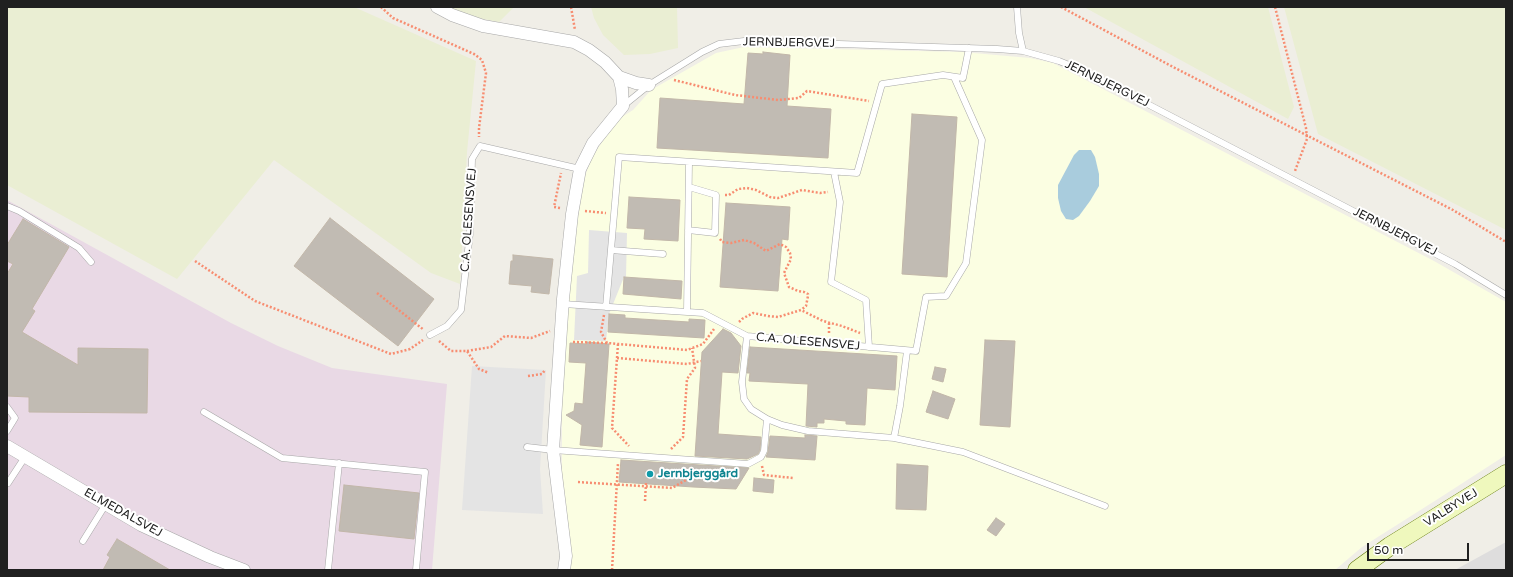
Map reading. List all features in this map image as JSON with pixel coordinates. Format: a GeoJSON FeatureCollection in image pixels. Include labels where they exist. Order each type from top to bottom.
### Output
{"type":"FeatureCollection","features":[{"type":"Feature","properties":{"kind":"street"},"geometry":{"type":"LineString","coordinates":[[437,7],[452,15],[483,26],[574,42],[589,50],[605,62],[619,77],[636,83],[649,85]]}},
{"type":"Feature","properties":{"kind":"street"},"geometry":{"type":"LineString","coordinates":[[564,570],[566,556],[553,450],[561,327],[572,214],[580,169],[593,143],[623,106],[622,89],[619,77]]}},
{"type":"Feature","properties":{"kind":"street","name":"ELMEDALSVEJ"},"geometry":{"type":"LineString","coordinates":[[7,446],[141,524],[238,569]]}},
{"type":"Feature","properties":{"kind":"street","name":"VALBYVEJ"},"geometry":{"type":"LineString","coordinates":[[1357,570],[1390,546],[1506,474]]}},
{"type":"Feature","properties":{"kind":"lane"},"geometry":{"type":"LineString","coordinates":[[1017,7],[1019,33],[1023,51]]}},
{"type":"Feature","properties":{"kind":"lane","name":"JERNBJERGVEJ"},"geometry":{"type":"LineString","coordinates":[[623,106],[649,85],[702,52],[720,44],[744,41],[1023,51],[1059,61],[1084,71],[1455,264],[1506,295]]}},
{"type":"Feature","properties":{"kind":"lane"},"geometry":{"type":"LineString","coordinates":[[606,307],[619,156],[856,173],[882,84],[944,75],[963,78],[969,48]]}},
{"type":"Feature","properties":{"kind":"lane","name":"C.A. OLESENSVEJ"},"geometry":{"type":"LineString","coordinates":[[563,304],[703,313],[747,336],[868,348],[916,351],[926,297],[946,296],[966,263],[982,140],[954,77]]}},
{"type":"Feature","properties":{"kind":"lane"},"geometry":{"type":"LineString","coordinates":[[480,146],[580,169]]}},
{"type":"Feature","properties":{"kind":"lane","name":"C.A. OLESENSVEJ"},"geometry":{"type":"LineString","coordinates":[[430,335],[447,326],[461,310],[470,233],[472,159],[480,146]]}},
{"type":"Feature","properties":{"kind":"lane"},"geometry":{"type":"LineString","coordinates":[[687,312],[689,162]]}},
{"type":"Feature","properties":{"kind":"lane"},"geometry":{"type":"LineString","coordinates":[[834,172],[840,202],[831,282],[866,300],[868,348]]}},
{"type":"Feature","properties":{"kind":"lane"},"geometry":{"type":"LineString","coordinates":[[688,230],[715,233],[716,195],[689,187]]}},
{"type":"Feature","properties":{"kind":"lane"},"geometry":{"type":"LineString","coordinates":[[7,206],[19,211],[79,248],[91,262]]}},
{"type":"Feature","properties":{"kind":"lane"},"geometry":{"type":"LineString","coordinates":[[611,250],[663,254]]}},
{"type":"Feature","properties":{"kind":"lane"},"geometry":{"type":"LineString","coordinates":[[747,336],[742,382],[744,399],[751,409],[767,419],[782,425],[808,431],[894,438],[963,452],[1105,506]]}},
{"type":"Feature","properties":{"kind":"lane"},"geometry":{"type":"LineString","coordinates":[[894,438],[900,406],[907,351]]}},
{"type":"Feature","properties":{"kind":"lane"},"geometry":{"type":"LineString","coordinates":[[7,408],[15,418],[7,431]]}},
{"type":"Feature","properties":{"kind":"lane"},"geometry":{"type":"LineString","coordinates":[[204,412],[282,458],[425,472],[416,570]]}},
{"type":"Feature","properties":{"kind":"lane"},"geometry":{"type":"LineString","coordinates":[[527,446],[553,450],[748,464],[761,457],[764,451],[767,419]]}},
{"type":"Feature","properties":{"kind":"lane"},"geometry":{"type":"LineString","coordinates":[[8,483],[25,457]]}},
{"type":"Feature","properties":{"kind":"lane"},"geometry":{"type":"LineString","coordinates":[[328,570],[339,463]]}},
{"type":"Feature","properties":{"kind":"lane"},"geometry":{"type":"LineString","coordinates":[[83,541],[106,504]]}},
{"type":"Feature","properties":{"kind":"path"},"geometry":{"type":"LineString","coordinates":[[381,7],[393,18],[474,54],[482,60],[486,73],[478,128],[480,146]]}},
{"type":"Feature","properties":{"kind":"path"},"geometry":{"type":"LineString","coordinates":[[571,7],[575,28],[574,42]]}},
{"type":"Feature","properties":{"kind":"path"},"geometry":{"type":"LineString","coordinates":[[1061,7],[1175,68],[1453,210],[1506,242]]}},
{"type":"Feature","properties":{"kind":"path"},"geometry":{"type":"LineString","coordinates":[[1275,7],[1307,136],[1292,179]]}},
{"type":"Feature","properties":{"kind":"path"},"geometry":{"type":"LineString","coordinates":[[662,77],[735,95],[778,100],[799,98],[807,91],[877,102]]}},
{"type":"Feature","properties":{"kind":"path"},"geometry":{"type":"LineString","coordinates":[[554,207],[562,165]]}},
{"type":"Feature","properties":{"kind":"path"},"geometry":{"type":"LineString","coordinates":[[716,195],[730,195],[738,189],[748,188],[756,190],[770,198],[778,198],[802,190],[820,193],[838,192]]}},
{"type":"Feature","properties":{"kind":"path"},"geometry":{"type":"LineString","coordinates":[[715,233],[722,242],[731,243],[744,240],[754,243],[766,251],[780,244],[786,247],[792,259],[784,273],[789,286],[808,294],[806,306],[801,310],[778,317],[753,312],[742,318],[734,329]]}},
{"type":"Feature","properties":{"kind":"path"},"geometry":{"type":"LineString","coordinates":[[195,260],[255,301],[391,354],[410,349],[430,335]]}},
{"type":"Feature","properties":{"kind":"path"},"geometry":{"type":"LineString","coordinates":[[606,307],[601,332],[607,343],[687,350],[703,344],[719,322]]}},
{"type":"Feature","properties":{"kind":"path"},"geometry":{"type":"LineString","coordinates":[[801,310],[823,321],[842,326],[859,333],[868,333]]}},
{"type":"Feature","properties":{"kind":"path"},"geometry":{"type":"LineString","coordinates":[[467,351],[491,347],[505,336],[531,338],[561,327]]}},
{"type":"Feature","properties":{"kind":"path"},"geometry":{"type":"LineString","coordinates":[[618,344],[612,428],[632,449],[632,456]]}},
{"type":"Feature","properties":{"kind":"path"},"geometry":{"type":"LineString","coordinates":[[668,458],[668,452],[683,437],[686,379],[695,368],[692,348]]}},
{"type":"Feature","properties":{"kind":"path"},"geometry":{"type":"LineString","coordinates":[[617,358],[694,363],[701,361]]}},
{"type":"Feature","properties":{"kind":"path"},"geometry":{"type":"LineString","coordinates":[[612,570],[618,455]]}},
{"type":"Feature","properties":{"kind":"path"},"geometry":{"type":"LineString","coordinates":[[578,482],[617,485],[646,485],[672,488],[688,479],[696,460]]}},
{"type":"Feature","properties":{"kind":"path"},"geometry":{"type":"LineString","coordinates":[[756,460],[763,468],[764,475],[793,478]]}},
{"type":"Feature","properties":{"kind":"path"},"geometry":{"type":"LineString","coordinates":[[645,501],[646,485]]}},
{"type":"Feature","properties":{"kind":"shaded area"},"geometry":{"type":"Polygon","coordinates":[[[7,7],[354,7],[476,61],[467,152],[460,284],[431,273],[274,160],[177,279],[7,185],[7,7]]]}},
{"type":"Feature","properties":{"kind":"shaded area"},"geometry":{"type":"Polygon","coordinates":[[[447,7],[514,7],[499,22],[467,16],[447,7]]]}},
{"type":"Feature","properties":{"kind":"shaded area"},"geometry":{"type":"Polygon","coordinates":[[[591,7],[677,7],[678,48],[650,54],[624,55],[603,35],[594,18],[591,7]]]}},
{"type":"Feature","properties":{"kind":"shaded area"},"geometry":{"type":"Polygon","coordinates":[[[1084,7],[1268,7],[1294,107],[1288,119],[1084,7]]]}},
{"type":"Feature","properties":{"kind":"shaded area"},"geometry":{"type":"Polygon","coordinates":[[[1284,7],[1506,7],[1506,230],[1318,134],[1284,7]]]}},
{"type":"Feature","properties":{"kind":"shaded area"},"geometry":{"type":"Polygon","coordinates":[[[744,47],[962,52],[1030,58],[1053,63],[1434,261],[1506,302],[1506,455],[1362,547],[1335,570],[570,570],[571,549],[562,474],[561,413],[568,302],[584,179],[592,157],[617,120],[633,110],[651,90],[716,53],[744,47]]]}},
{"type":"Feature","properties":{"kind":"shaded area"},"geometry":{"type":"Polygon","coordinates":[[[7,200],[231,323],[278,346],[332,368],[447,384],[432,570],[7,570],[7,200]]]}},
{"type":"Feature","properties":{"kind":"shaded area"},"geometry":{"type":"Polygon","coordinates":[[[589,230],[627,233],[626,277],[624,277],[609,314],[606,341],[574,340],[577,276],[588,273],[589,230]]]}},
{"type":"Feature","properties":{"kind":"shaded area"},"geometry":{"type":"Polygon","coordinates":[[[472,366],[546,370],[540,469],[543,514],[462,510],[472,366]]]}},
{"type":"Feature","properties":{"kind":"shaded area"},"geometry":{"type":"Polygon","coordinates":[[[1506,542],[1506,570],[1455,570],[1506,542]]]}},
{"type":"Feature","properties":{"kind":"water"},"geometry":{"type":"Polygon","coordinates":[[[1079,150],[1091,150],[1095,157],[1099,174],[1099,186],[1079,216],[1073,220],[1066,219],[1061,211],[1058,198],[1058,185],[1074,155],[1079,150]]]}},
{"type":"Feature","properties":{"kind":"building"},"geometry":{"type":"Polygon","coordinates":[[[763,52],[790,55],[787,106],[831,109],[828,158],[657,148],[660,98],[744,104],[748,53],[763,54],[763,52]]]}},
{"type":"Feature","properties":{"kind":"building"},"geometry":{"type":"Polygon","coordinates":[[[912,114],[957,117],[947,277],[902,274],[912,114]]]}},
{"type":"Feature","properties":{"kind":"building"},"geometry":{"type":"Polygon","coordinates":[[[629,197],[680,200],[678,241],[644,239],[645,229],[627,228],[629,197]]]}},
{"type":"Feature","properties":{"kind":"building"},"geometry":{"type":"Polygon","coordinates":[[[726,203],[790,207],[788,240],[782,239],[778,291],[720,287],[726,203]]]}},
{"type":"Feature","properties":{"kind":"building"},"geometry":{"type":"Polygon","coordinates":[[[330,218],[434,299],[398,346],[294,266],[330,218]]]}},
{"type":"Feature","properties":{"kind":"building"},"geometry":{"type":"Polygon","coordinates":[[[23,219],[69,247],[32,309],[35,311],[22,332],[78,365],[78,348],[148,349],[147,413],[29,412],[29,397],[7,396],[7,274],[13,264],[7,261],[7,245],[23,219]]]}},
{"type":"Feature","properties":{"kind":"building"},"geometry":{"type":"Polygon","coordinates":[[[513,255],[553,259],[549,294],[531,292],[532,286],[509,284],[513,255]]]}},
{"type":"Feature","properties":{"kind":"building"},"geometry":{"type":"Polygon","coordinates":[[[624,277],[682,281],[681,299],[623,294],[624,277]]]}},
{"type":"Feature","properties":{"kind":"building"},"geometry":{"type":"Polygon","coordinates":[[[609,314],[625,315],[625,318],[689,322],[689,319],[705,320],[704,338],[608,332],[609,314]]]}},
{"type":"Feature","properties":{"kind":"building"},"geometry":{"type":"Polygon","coordinates":[[[723,329],[731,333],[741,346],[738,373],[722,372],[718,434],[761,437],[760,450],[758,454],[747,459],[695,456],[702,352],[723,329]]]}},
{"type":"Feature","properties":{"kind":"building"},"geometry":{"type":"Polygon","coordinates":[[[985,340],[1015,341],[1010,427],[980,425],[985,340]]]}},
{"type":"Feature","properties":{"kind":"building"},"geometry":{"type":"Polygon","coordinates":[[[587,342],[609,344],[602,447],[580,445],[582,425],[566,415],[574,411],[575,403],[583,404],[586,363],[569,362],[570,343],[587,344],[587,342]]]}},
{"type":"Feature","properties":{"kind":"building"},"geometry":{"type":"Polygon","coordinates":[[[750,347],[897,356],[895,390],[867,388],[865,425],[846,424],[846,421],[824,419],[824,423],[817,423],[817,427],[806,426],[808,384],[749,381],[750,373],[747,373],[750,347]]]}},
{"type":"Feature","properties":{"kind":"building"},"geometry":{"type":"Polygon","coordinates":[[[935,367],[946,369],[943,382],[932,379],[935,367]]]}},
{"type":"Feature","properties":{"kind":"building"},"geometry":{"type":"Polygon","coordinates":[[[933,391],[955,399],[948,419],[926,412],[933,391]]]}},
{"type":"Feature","properties":{"kind":"building"},"geometry":{"type":"Polygon","coordinates":[[[805,435],[817,436],[815,460],[766,457],[770,436],[805,438],[805,435]]]}},
{"type":"Feature","properties":{"kind":"building"},"geometry":{"type":"Polygon","coordinates":[[[621,460],[749,468],[736,489],[693,487],[619,482],[621,460]]]}},
{"type":"Feature","properties":{"kind":"building"},"geometry":{"type":"Polygon","coordinates":[[[897,464],[928,466],[926,510],[896,509],[897,464]]]}},
{"type":"Feature","properties":{"kind":"building"},"geometry":{"type":"Polygon","coordinates":[[[754,478],[774,480],[773,493],[753,491],[754,478]]]}},
{"type":"Feature","properties":{"kind":"building"},"geometry":{"type":"Polygon","coordinates":[[[344,485],[419,493],[414,539],[339,531],[344,485]]]}},
{"type":"Feature","properties":{"kind":"building"},"geometry":{"type":"Polygon","coordinates":[[[996,518],[1005,524],[996,536],[987,530],[996,518]]]}},
{"type":"Feature","properties":{"kind":"building"},"geometry":{"type":"Polygon","coordinates":[[[117,539],[170,570],[103,570],[110,557],[107,555],[117,539]]]}},
{"type":"Feature","properties":{"kind":"place","name":"Jernbjerggård"},"geometry":{"type":"Point","coordinates":[650,474]}}]}
